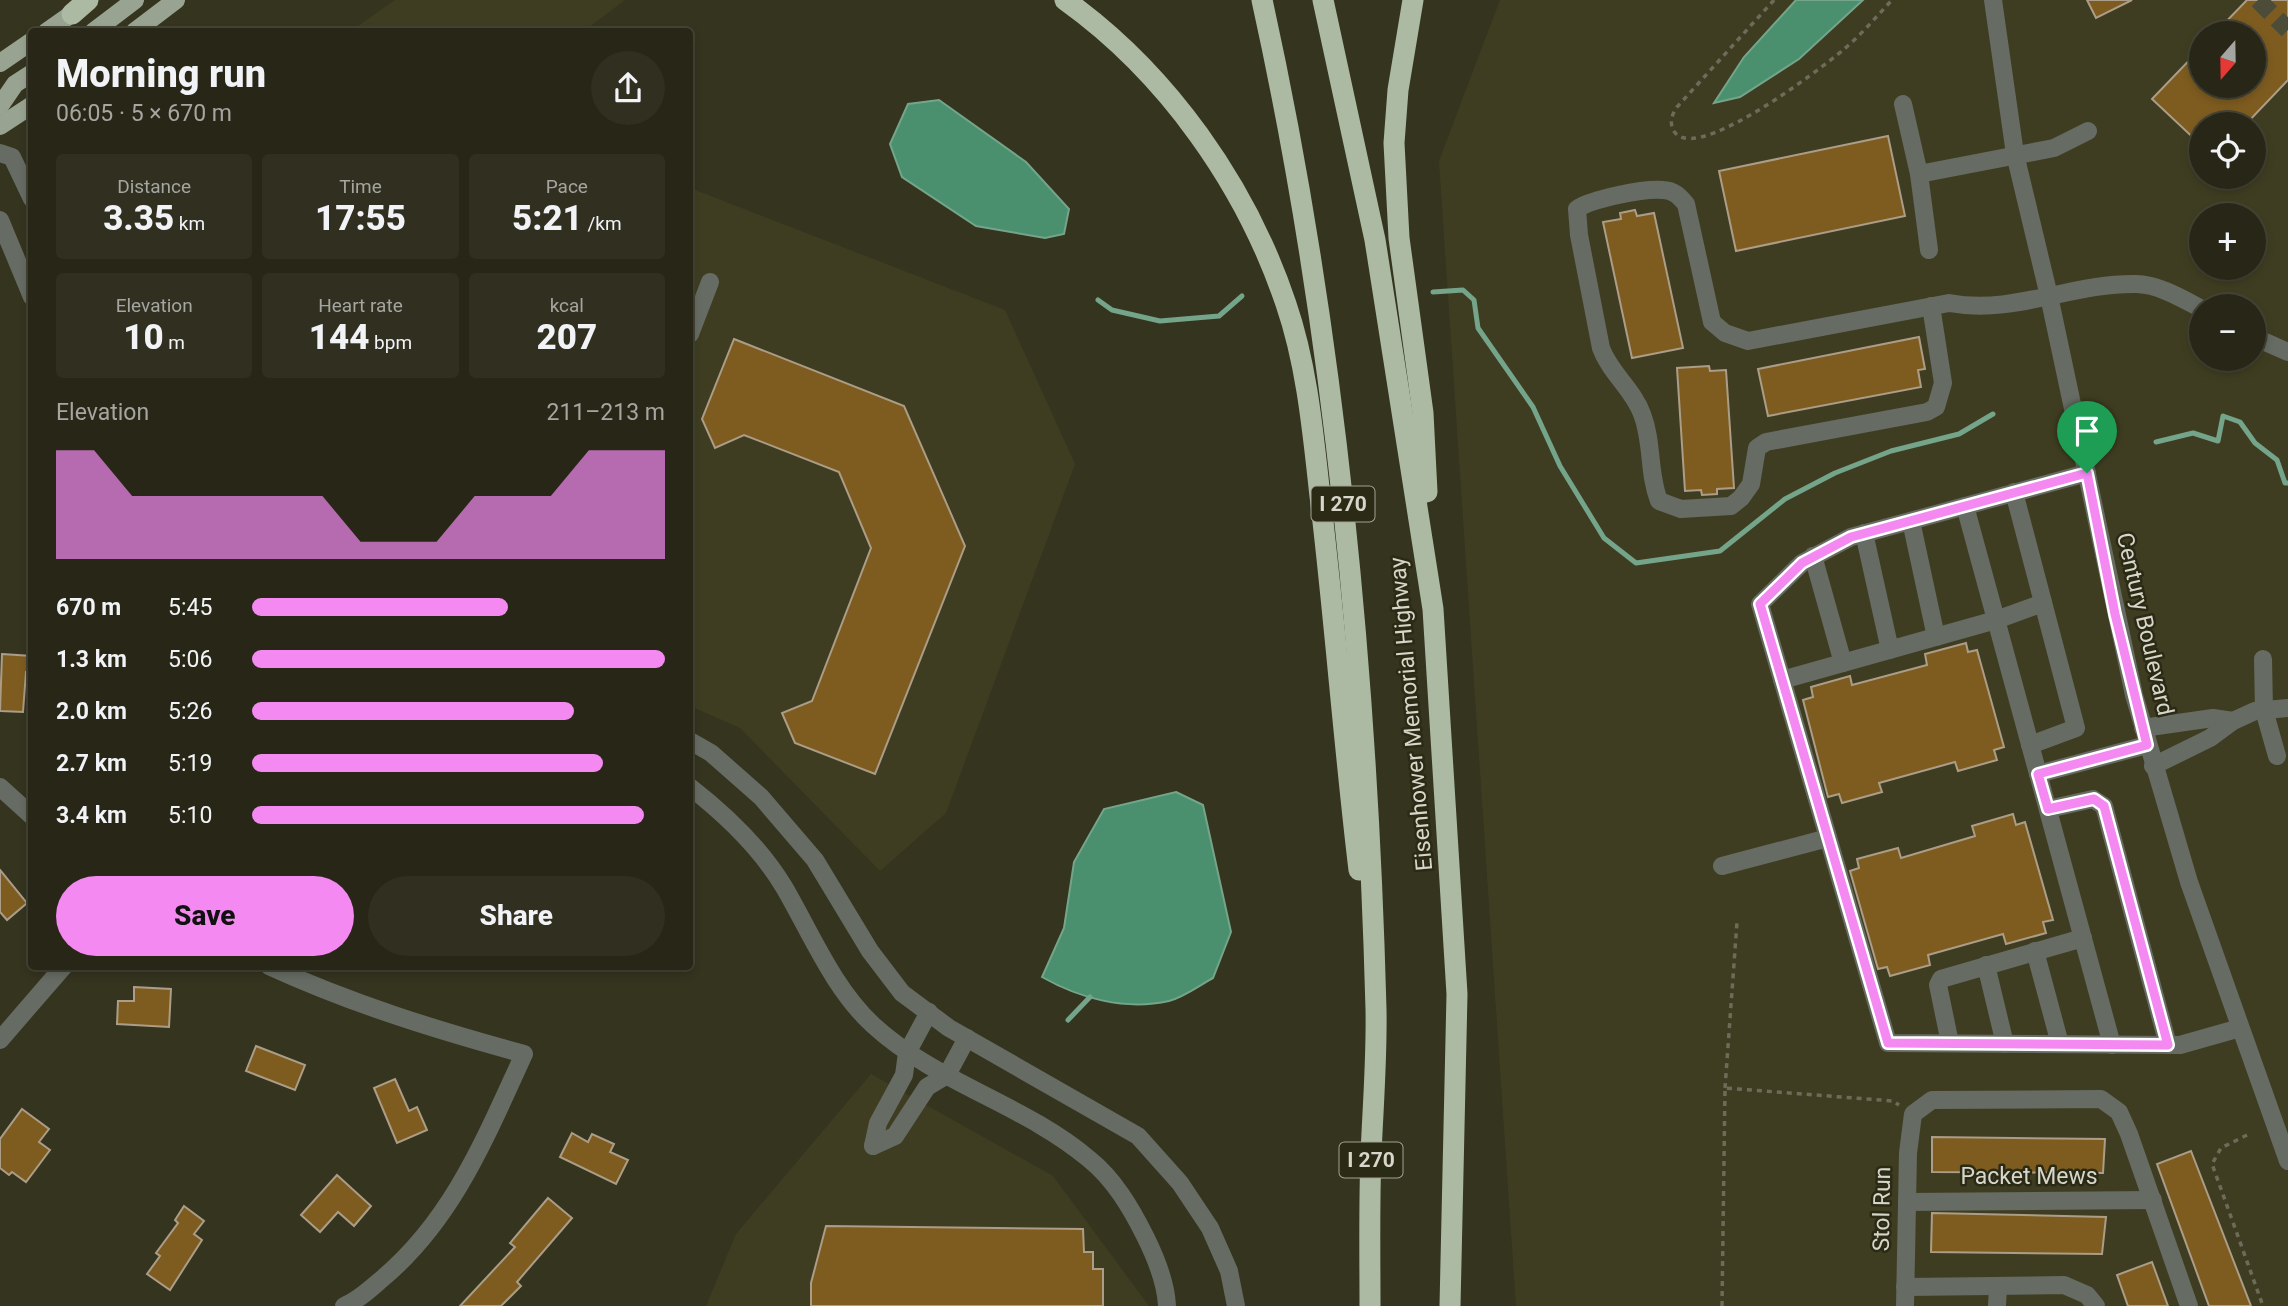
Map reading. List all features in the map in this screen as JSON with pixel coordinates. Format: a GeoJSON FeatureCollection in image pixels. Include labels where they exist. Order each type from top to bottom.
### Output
{"type":"FeatureCollection","features":[{"type":"Feature","properties":{"kind":"highway"},"geometry":{"type":"LineString","coordinates":[[1065,0],[1130,54],[1173,102],[1211,151],[1266,253],[1287,304],[1312,423],[1335,617],[1348,781],[1376,1014]]}},
{"type":"Feature","properties":{"kind":"highway","name":"Eisenhower Memorial Highway"},"geometry":{"type":"LineString","coordinates":[[1262,0],[1280,83],[1310,255],[1355,614],[1368,780],[1376,1014],[1370,1306]]}},
{"type":"Feature","properties":{"kind":"highway","name":"Eisenhower Memorial Highway"},"geometry":{"type":"LineString","coordinates":[[1324,0],[1375,240],[1433,609],[1457,994],[1450,1306]]}},
{"type":"Feature","properties":{"kind":"highway"},"geometry":{"type":"LineString","coordinates":[[1413,0],[1398,90],[1394,144],[1399,238],[1423,413],[1433,609]]}},
{"type":"Feature","properties":{"kind":"main road"},"geometry":{"type":"LineString","coordinates":[[98,28],[135,0]]}},
{"type":"Feature","properties":{"kind":"main road"},"geometry":{"type":"LineString","coordinates":[[139,28],[176,0]]}},
{"type":"Feature","properties":{"kind":"main road"},"geometry":{"type":"LineString","coordinates":[[51,28],[83,5]]}},
{"type":"Feature","properties":{"kind":"main road"},"geometry":{"type":"LineString","coordinates":[[0,63],[28,44]]}},
{"type":"Feature","properties":{"kind":"main road"},"geometry":{"type":"LineString","coordinates":[[0,106],[15,84],[28,76]]}},
{"type":"Feature","properties":{"kind":"main road"},"geometry":{"type":"LineString","coordinates":[[0,126],[28,107]]}},
{"type":"Feature","properties":{"kind":"street","name":"Century Boulevard"},"geometry":{"type":"LineString","coordinates":[[1993,0],[2015,154],[2049,296],[2118,628],[2145,737],[2189,882],[2288,1161]]}},
{"type":"Feature","properties":{"kind":"street"},"geometry":{"type":"LineString","coordinates":[[1903,104],[1919,174],[1929,250]]}},
{"type":"Feature","properties":{"kind":"street"},"geometry":{"type":"LineString","coordinates":[[1919,174],[2054,148],[2088,131]]}},
{"type":"Feature","properties":{"kind":"street"},"geometry":{"type":"LineString","coordinates":[[0,153],[12,157],[28,191]]}},
{"type":"Feature","properties":{"kind":"street"},"geometry":{"type":"LineString","coordinates":[[1931,306],[1943,383],[1936,407],[1927,412],[1766,442],[1757,448],[1751,484],[1731,506],[1670,507],[1659,501],[1654,488],[1651,446],[1642,411],[1605,361],[1579,235],[1577,209],[1586,203],[1646,192],[1664,190],[1678,195],[1686,204],[1712,322],[1739,340],[1748,341],[1931,306],[1949,303],[1978,308],[2003,306],[2049,296],[2139,284],[2189,302]]}},
{"type":"Feature","properties":{"kind":"street"},"geometry":{"type":"LineString","coordinates":[[0,220],[28,287]]}},
{"type":"Feature","properties":{"kind":"street"},"geometry":{"type":"LineString","coordinates":[[693,326],[710,282]]}},
{"type":"Feature","properties":{"kind":"street"},"geometry":{"type":"LineString","coordinates":[[2266,342],[2288,352]]}},
{"type":"Feature","properties":{"kind":"street"},"geometry":{"type":"LineString","coordinates":[[2087,473],[1864,533],[1813,556],[1760,604],[1888,1043],[2168,1045],[2201,1042],[2240,1028]]}},
{"type":"Feature","properties":{"kind":"street"},"geometry":{"type":"LineString","coordinates":[[2014,492],[2076,728],[2030,745]]}},
{"type":"Feature","properties":{"kind":"street"},"geometry":{"type":"LineString","coordinates":[[1965,506],[2112,1045]]}},
{"type":"Feature","properties":{"kind":"street"},"geometry":{"type":"LineString","coordinates":[[1911,521],[1936,637]]}},
{"type":"Feature","properties":{"kind":"street"},"geometry":{"type":"LineString","coordinates":[[1864,533],[1890,650]]}},
{"type":"Feature","properties":{"kind":"street"},"geometry":{"type":"LineString","coordinates":[[1813,556],[1843,663]]}},
{"type":"Feature","properties":{"kind":"street"},"geometry":{"type":"LineString","coordinates":[[1782,680],[1996,620],[2043,603]]}},
{"type":"Feature","properties":{"kind":"street"},"geometry":{"type":"LineString","coordinates":[[2263,659],[2264,710],[2277,756]]}},
{"type":"Feature","properties":{"kind":"street"},"geometry":{"type":"LineString","coordinates":[[2153,766],[2210,738],[2233,720],[2264,710],[2288,708]]}},
{"type":"Feature","properties":{"kind":"street"},"geometry":{"type":"LineString","coordinates":[[2038,774],[2145,737],[2213,718],[2233,720]]}},
{"type":"Feature","properties":{"kind":"street"},"geometry":{"type":"LineString","coordinates":[[693,743],[711,753],[761,797],[815,860],[870,951],[902,993],[967,1038],[1138,1136],[1180,1183],[1210,1228],[1229,1271],[1236,1306]]}},
{"type":"Feature","properties":{"kind":"street"},"geometry":{"type":"LineString","coordinates":[[0,787],[28,812]]}},
{"type":"Feature","properties":{"kind":"street"},"geometry":{"type":"LineString","coordinates":[[693,789],[730,818],[782,884],[834,976],[871,1023],[907,1053],[1028,1119],[1090,1159],[1128,1202],[1152,1249],[1167,1306]]}},
{"type":"Feature","properties":{"kind":"street"},"geometry":{"type":"LineString","coordinates":[[2048,809],[2094,799],[2104,806],[2168,1045]]}},
{"type":"Feature","properties":{"kind":"street"},"geometry":{"type":"LineString","coordinates":[[1722,866],[1828,838]]}},
{"type":"Feature","properties":{"kind":"street"},"geometry":{"type":"LineString","coordinates":[[1950,1043],[1938,985],[1941,979],[2083,939]]}},
{"type":"Feature","properties":{"kind":"street"},"geometry":{"type":"LineString","coordinates":[[2035,951],[2060,1044]]}},
{"type":"Feature","properties":{"kind":"street"},"geometry":{"type":"LineString","coordinates":[[1986,965],[2005,1044]]}},
{"type":"Feature","properties":{"kind":"street"},"geometry":{"type":"LineString","coordinates":[[0,1040],[61,970]]}},
{"type":"Feature","properties":{"kind":"street"},"geometry":{"type":"LineString","coordinates":[[278,970],[332,995],[421,1026],[524,1054],[464,1183],[438,1222],[408,1257],[344,1306]]}},
{"type":"Feature","properties":{"kind":"street"},"geometry":{"type":"LineString","coordinates":[[929,1012],[907,1053],[904,1075],[878,1123],[873,1146],[895,1136],[927,1087],[947,1075],[967,1038]]}},
{"type":"Feature","properties":{"kind":"street"},"geometry":{"type":"LineString","coordinates":[[1913,1114],[1931,1100],[2101,1099],[2119,1112],[2153,1200],[2189,1306]]}},
{"type":"Feature","properties":{"kind":"street","name":"Stol Run"},"geometry":{"type":"LineString","coordinates":[[1905,1306],[1907,1202],[1913,1114]]}},
{"type":"Feature","properties":{"kind":"street","name":"Packet Mews"},"geometry":{"type":"LineString","coordinates":[[1907,1202],[2153,1200]]}},
{"type":"Feature","properties":{"kind":"street"},"geometry":{"type":"LineString","coordinates":[[1905,1287],[2064,1285],[2087,1295],[2096,1306]]}},
{"type":"Feature","properties":{"kind":"street"},"geometry":{"type":"LineString","coordinates":[[1997,1306],[1998,1286]]}},
{"type":"Feature","properties":{"kind":"path"},"geometry":{"type":"LineString","coordinates":[[1774,0],[1674,112],[1672,127],[1681,139],[1688,141],[1710,135],[1768,105],[1846,48],[1892,0]]}},
{"type":"Feature","properties":{"kind":"path"},"geometry":{"type":"LineString","coordinates":[[1722,1306],[1725,1088],[1737,922]]}},
{"type":"Feature","properties":{"kind":"path"},"geometry":{"type":"LineString","coordinates":[[1725,1088],[1893,1101],[1913,1114]]}},
{"type":"Feature","properties":{"kind":"path"},"geometry":{"type":"LineString","coordinates":[[2247,1135],[2221,1148],[2212,1164],[2263,1306]]}},
{"type":"Feature","properties":{"kind":"shaded area"},"geometry":{"type":"Polygon","coordinates":[[[395,0],[625,0],[588,28],[355,28],[395,0]]]}},
{"type":"Feature","properties":{"kind":"shaded area"},"geometry":{"type":"Polygon","coordinates":[[[1500,0],[2288,0],[2288,1306],[1516,1306],[1439,161],[1500,0]]]}},
{"type":"Feature","properties":{"kind":"shaded area"},"geometry":{"type":"Polygon","coordinates":[[[1796,0],[1863,0],[1799,59],[1740,97],[1714,103],[1744,57],[1796,0]]]}},
{"type":"Feature","properties":{"kind":"shaded area"},"geometry":{"type":"Polygon","coordinates":[[[939,100],[1026,162],[1069,209],[1064,234],[1045,238],[976,226],[902,177],[890,144],[908,104],[939,100]]]}},
{"type":"Feature","properties":{"kind":"shaded area"},"geometry":{"type":"Polygon","coordinates":[[[693,189],[1005,310],[1075,464],[946,813],[880,871],[740,728],[693,707],[693,189]]]}},
{"type":"Feature","properties":{"kind":"shaded area"},"geometry":{"type":"Polygon","coordinates":[[[1176,792],[1203,805],[1231,932],[1213,978],[1175,999],[1136,1004],[1103,1001],[1071,991],[1042,977],[1064,928],[1074,862],[1104,809],[1176,792]]]}},
{"type":"Feature","properties":{"kind":"shaded area"},"geometry":{"type":"Polygon","coordinates":[[[871,1074],[1053,1176],[1149,1306],[706,1306],[736,1234],[871,1074]]]}},
{"type":"Feature","properties":{"kind":"building"},"geometry":{"type":"Polygon","coordinates":[[[2087,0],[2132,0],[2096,18],[2087,0]]]}},
{"type":"Feature","properties":{"kind":"building"},"geometry":{"type":"Polygon","coordinates":[[[2247,0],[2288,0],[2288,80],[2257,112],[2189,112],[2189,134],[2152,99],[2189,61],[2189,98],[2266,98],[2266,21],[2227,21],[2247,0]]]}},
{"type":"Feature","properties":{"kind":"building"},"geometry":{"type":"Polygon","coordinates":[[[1888,136],[1905,216],[1736,251],[1719,171],[1888,136]]]}},
{"type":"Feature","properties":{"kind":"building"},"geometry":{"type":"Polygon","coordinates":[[[1635,210],[1637,216],[1654,213],[1683,348],[1632,358],[1603,222],[1621,219],[1620,213],[1635,210]]]}},
{"type":"Feature","properties":{"kind":"building"},"geometry":{"type":"Polygon","coordinates":[[[1919,337],[1925,369],[1918,370],[1921,387],[1768,416],[1758,369],[1919,337]]]}},
{"type":"Feature","properties":{"kind":"building"},"geometry":{"type":"Polygon","coordinates":[[[734,339],[904,406],[965,546],[875,774],[795,743],[782,713],[812,701],[871,548],[839,472],[744,435],[715,448],[702,419],[734,339]]]}},
{"type":"Feature","properties":{"kind":"building"},"geometry":{"type":"Polygon","coordinates":[[[1709,366],[1710,371],[1726,370],[1734,488],[1717,489],[1717,494],[1702,495],[1701,490],[1685,491],[1677,368],[1709,366]]]}},
{"type":"Feature","properties":{"kind":"building"},"geometry":{"type":"Polygon","coordinates":[[[1966,643],[1968,652],[1977,650],[2004,747],[1994,750],[1997,760],[1958,771],[1955,762],[1879,783],[1882,792],[1842,803],[1839,794],[1828,797],[1803,700],[1813,697],[1811,687],[1850,676],[1852,685],[1927,665],[1925,654],[1966,643]]]}},
{"type":"Feature","properties":{"kind":"building"},"geometry":{"type":"Polygon","coordinates":[[[2,654],[28,656],[23,712],[0,711],[2,654]]]}},
{"type":"Feature","properties":{"kind":"building"},"geometry":{"type":"Polygon","coordinates":[[[2013,814],[2016,825],[2025,822],[2053,920],[2043,922],[2046,933],[2006,944],[2003,934],[1928,955],[1930,965],[1890,976],[1887,967],[1878,969],[1850,871],[1859,868],[1857,859],[1898,848],[1901,858],[1975,836],[1972,826],[2013,814]]]}},
{"type":"Feature","properties":{"kind":"building"},"geometry":{"type":"Polygon","coordinates":[[[0,870],[27,903],[7,920],[0,912],[0,870]]]}},
{"type":"Feature","properties":{"kind":"building"},"geometry":{"type":"Polygon","coordinates":[[[134,987],[171,989],[169,1027],[117,1024],[118,1001],[134,1001],[134,987]]]}},
{"type":"Feature","properties":{"kind":"building"},"geometry":{"type":"Polygon","coordinates":[[[256,1046],[305,1065],[295,1090],[246,1071],[256,1046]]]}},
{"type":"Feature","properties":{"kind":"building"},"geometry":{"type":"Polygon","coordinates":[[[395,1079],[409,1111],[417,1107],[427,1130],[397,1143],[374,1088],[395,1079]]]}},
{"type":"Feature","properties":{"kind":"building"},"geometry":{"type":"Polygon","coordinates":[[[22,1109],[49,1129],[39,1142],[50,1150],[26,1182],[12,1172],[9,1175],[0,1168],[0,1139],[22,1109]]]}},
{"type":"Feature","properties":{"kind":"building"},"geometry":{"type":"Polygon","coordinates":[[[572,1133],[588,1142],[592,1134],[614,1144],[610,1152],[628,1160],[616,1184],[560,1157],[572,1133]]]}},
{"type":"Feature","properties":{"kind":"building"},"geometry":{"type":"Polygon","coordinates":[[[1932,1137],[2105,1139],[2103,1173],[1932,1172],[1932,1137]]]}},
{"type":"Feature","properties":{"kind":"building"},"geometry":{"type":"Polygon","coordinates":[[[2191,1151],[2251,1306],[2209,1306],[2157,1164],[2191,1151]]]}},
{"type":"Feature","properties":{"kind":"building"},"geometry":{"type":"Polygon","coordinates":[[[337,1175],[371,1206],[354,1226],[338,1212],[320,1232],[301,1215],[337,1175]]]}},
{"type":"Feature","properties":{"kind":"building"},"geometry":{"type":"Polygon","coordinates":[[[548,1198],[572,1218],[517,1282],[521,1286],[501,1306],[460,1306],[515,1247],[510,1243],[548,1198]]]}},
{"type":"Feature","properties":{"kind":"building"},"geometry":{"type":"Polygon","coordinates":[[[184,1206],[204,1221],[194,1234],[202,1240],[170,1290],[147,1274],[160,1256],[156,1253],[178,1223],[175,1220],[184,1206]]]}},
{"type":"Feature","properties":{"kind":"building"},"geometry":{"type":"Polygon","coordinates":[[[1932,1213],[2106,1217],[2102,1254],[1931,1252],[1932,1213]]]}},
{"type":"Feature","properties":{"kind":"building"},"geometry":{"type":"Polygon","coordinates":[[[826,1226],[1083,1229],[1084,1252],[1093,1252],[1093,1269],[1103,1269],[1103,1306],[811,1306],[811,1283],[826,1226]]]}},
{"type":"Feature","properties":{"kind":"building"},"geometry":{"type":"Polygon","coordinates":[[[2152,1262],[2168,1306],[2128,1306],[2117,1275],[2152,1262]]]}},
{"type":"Feature","properties":{"kind":"waterway"},"geometry":{"type":"LineString","coordinates":[[1433,292],[1463,290],[1474,300],[1478,328],[1533,407],[1560,466],[1604,538],[1636,563],[1720,551],[1785,499],[1835,473],[1891,451],[1959,434],[1993,414]]}},
{"type":"Feature","properties":{"kind":"waterway"},"geometry":{"type":"LineString","coordinates":[[1098,300],[1112,310],[1160,321],[1219,316],[1242,296]]}},
{"type":"Feature","properties":{"kind":"waterway"},"geometry":{"type":"LineString","coordinates":[[2156,442],[2193,433],[2218,441],[2223,416],[2240,422],[2255,443],[2277,460],[2285,483],[2288,483]]}},
{"type":"Feature","properties":{"kind":"waterway"},"geometry":{"type":"LineString","coordinates":[[1068,1020],[1090,997]]}},
{"type":"Feature","properties":{"kind":"tunnel"},"geometry":{"type":"LineString","coordinates":[[2258,0],[2288,30]]}},
{"type":"Feature","properties":{"kind":"route"},"geometry":{"type":"LineString","coordinates":[[2087,473],[2115,614],[2147,745],[2038,774],[2048,809],[2094,799],[2104,806],[2168,1045],[1888,1043],[1760,604],[1802,563],[1851,537],[2087,473]]}}]}
